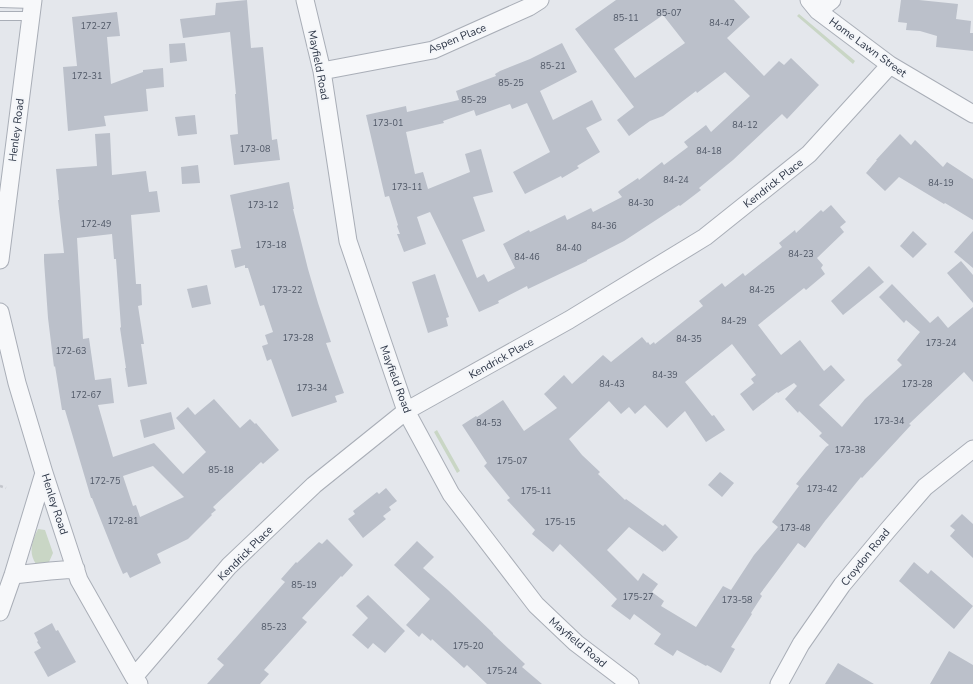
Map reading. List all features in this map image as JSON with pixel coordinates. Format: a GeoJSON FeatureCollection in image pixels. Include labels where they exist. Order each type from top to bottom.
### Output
{"type":"FeatureCollection","features":[{"type":"Feature","properties":{"kind":"street","name":"Mayfield Road"},"geometry":{"type":"LineString","coordinates":[[305,0],[322,72],[348,241],[406,411],[451,494],[536,605],[576,643],[630,684]]}},
{"type":"Feature","properties":{"kind":"street","name":"Aspen Place"},"geometry":{"type":"LineString","coordinates":[[322,72],[433,50],[529,8],[540,0]]}},
{"type":"Feature","properties":{"kind":"street"},"geometry":{"type":"LineString","coordinates":[[814,6],[832,0]]}},
{"type":"Feature","properties":{"kind":"street","name":"Home Lawn Street"},"geometry":{"type":"LineString","coordinates":[[814,6],[890,65],[973,114]]}},
{"type":"Feature","properties":{"kind":"street","name":"Henley Road"},"geometry":{"type":"LineString","coordinates":[[0,260],[32,7]]}},
{"type":"Feature","properties":{"kind":"street","name":"Kendrick Place"},"geometry":{"type":"LineString","coordinates":[[137,681],[229,566],[314,485],[406,411],[569,320],[705,237],[810,154],[890,65]]}},
{"type":"Feature","properties":{"kind":"street","name":"Henley Road"},"geometry":{"type":"LineString","coordinates":[[0,312],[17,383],[44,473],[79,580],[137,681]]}},
{"type":"Feature","properties":{"kind":"street","name":"Croydon Road"},"geometry":{"type":"LineString","coordinates":[[779,684],[801,644],[842,585],[869,552],[925,487],[973,449]]}},
{"type":"Feature","properties":{"kind":"street"},"geometry":{"type":"LineString","coordinates":[[0,612],[13,575],[44,473]]}},
{"type":"Feature","properties":{"kind":"street"},"geometry":{"type":"LineString","coordinates":[[13,575],[76,569]]}},
{"type":"Feature","properties":{"kind":"lane"},"geometry":{"type":"LineString","coordinates":[[0,3],[32,7]]}},
{"type":"Feature","properties":{"kind":"lane"},"geometry":{"type":"LineString","coordinates":[[0,16],[32,7]]}},
{"type":"Feature","properties":{"kind":"path"},"geometry":{"type":"LineString","coordinates":[[0,486],[6,488]]}},
{"type":"Feature","properties":{"kind":"green space"},"geometry":{"type":"Polygon","coordinates":[[[799,14],[855,61],[853,64],[797,16],[799,14]]]}},
{"type":"Feature","properties":{"kind":"green space"},"geometry":{"type":"Polygon","coordinates":[[[437,430],[460,471],[457,473],[434,432],[437,430]]]}},
{"type":"Feature","properties":{"kind":"green space"},"geometry":{"type":"Polygon","coordinates":[[[38,529],[45,530],[53,553],[49,562],[42,564],[36,564],[32,555],[32,546],[38,529]]]}},
{"type":"Feature","properties":{"kind":"building"},"geometry":{"type":"Polygon","coordinates":[[[247,0],[251,48],[263,47],[272,140],[277,139],[280,160],[234,165],[230,135],[238,134],[230,32],[183,38],[180,19],[215,15],[216,3],[247,0]]]}},
{"type":"Feature","properties":{"kind":"building"},"geometry":{"type":"Polygon","coordinates":[[[616,0],[734,0],[750,17],[727,38],[764,76],[779,61],[784,65],[791,58],[819,85],[787,119],[782,114],[733,160],[699,188],[701,190],[680,206],[679,205],[624,241],[587,261],[528,289],[527,286],[498,301],[499,303],[479,312],[430,212],[417,217],[426,244],[404,252],[397,234],[400,234],[389,196],[385,197],[366,115],[406,106],[407,112],[459,100],[456,91],[496,76],[495,74],[500,71],[530,59],[562,43],[577,72],[540,91],[553,120],[592,100],[602,120],[586,128],[600,152],[577,166],[579,168],[562,178],[561,176],[525,194],[513,172],[550,152],[527,103],[512,109],[510,104],[476,116],[474,110],[443,121],[444,123],[406,132],[415,174],[423,172],[428,189],[470,172],[465,154],[481,149],[493,192],[473,197],[485,231],[462,240],[477,278],[484,274],[488,282],[515,268],[503,244],[529,230],[530,232],[565,215],[567,220],[591,208],[593,212],[622,197],[618,192],[620,190],[638,178],[639,180],[662,162],[664,165],[688,147],[684,142],[706,125],[711,132],[750,96],[725,72],[697,93],[696,91],[663,116],[650,121],[629,136],[617,120],[634,107],[575,29],[616,0]],[[663,15],[614,49],[635,78],[685,43],[663,15]]]}},
{"type":"Feature","properties":{"kind":"building"},"geometry":{"type":"Polygon","coordinates":[[[901,0],[919,0],[958,4],[956,19],[971,21],[970,33],[973,33],[973,51],[936,47],[937,36],[920,31],[906,30],[907,23],[898,22],[901,0]]]}},
{"type":"Feature","properties":{"kind":"building"},"geometry":{"type":"Polygon","coordinates":[[[117,12],[120,36],[107,37],[111,84],[143,72],[143,70],[163,68],[164,87],[146,89],[148,111],[104,116],[106,126],[68,131],[63,67],[77,66],[72,17],[117,12]]]}},
{"type":"Feature","properties":{"kind":"building"},"geometry":{"type":"Polygon","coordinates":[[[185,43],[187,61],[170,63],[169,44],[185,43]]]}},
{"type":"Feature","properties":{"kind":"building"},"geometry":{"type":"Polygon","coordinates":[[[195,115],[197,134],[178,136],[175,117],[195,115]]]}},
{"type":"Feature","properties":{"kind":"building"},"geometry":{"type":"Polygon","coordinates":[[[110,133],[112,175],[146,171],[149,192],[157,191],[160,212],[131,215],[136,284],[141,284],[142,305],[138,306],[144,344],[141,344],[147,384],[128,387],[120,328],[116,259],[114,259],[112,234],[77,238],[83,339],[89,338],[95,380],[111,378],[114,403],[98,405],[113,457],[154,443],[183,474],[206,452],[176,418],[188,407],[195,415],[214,399],[240,428],[250,419],[255,424],[256,423],[279,450],[263,464],[261,462],[213,507],[216,510],[188,539],[157,554],[161,563],[130,578],[127,572],[123,574],[91,498],[65,410],[62,410],[55,366],[54,367],[48,318],[44,254],[64,253],[56,169],[97,166],[95,134],[110,133]],[[153,466],[123,476],[133,506],[136,505],[140,517],[184,497],[153,466]]]}},
{"type":"Feature","properties":{"kind":"building"},"geometry":{"type":"Polygon","coordinates":[[[900,134],[911,145],[915,140],[943,167],[947,162],[973,179],[973,220],[899,177],[885,191],[866,173],[900,134]]]}},
{"type":"Feature","properties":{"kind":"building"},"geometry":{"type":"Polygon","coordinates":[[[198,165],[200,183],[182,184],[181,167],[198,165]]]}},
{"type":"Feature","properties":{"kind":"building"},"geometry":{"type":"Polygon","coordinates":[[[289,182],[293,209],[308,269],[331,342],[326,343],[344,393],[335,396],[337,402],[292,417],[271,359],[267,361],[262,346],[268,344],[265,335],[273,332],[264,305],[260,306],[248,268],[245,268],[245,265],[235,268],[231,250],[241,248],[230,195],[289,182]]]}},
{"type":"Feature","properties":{"kind":"building"},"geometry":{"type":"Polygon","coordinates":[[[831,205],[846,222],[840,227],[844,232],[817,258],[823,265],[821,268],[825,274],[806,290],[804,288],[758,325],[781,355],[800,340],[824,371],[831,365],[845,380],[819,405],[842,427],[865,399],[902,365],[897,360],[920,332],[906,320],[904,323],[879,297],[892,284],[930,323],[938,316],[948,328],[973,307],[973,382],[964,372],[909,424],[911,425],[862,478],[861,477],[805,548],[798,543],[760,594],[762,596],[731,647],[735,649],[721,673],[677,650],[673,656],[654,644],[661,634],[634,614],[630,620],[611,606],[617,599],[560,544],[553,552],[532,534],[535,530],[507,500],[510,498],[484,466],[487,463],[462,425],[503,400],[524,431],[557,408],[544,394],[564,375],[572,384],[603,355],[611,362],[642,337],[650,345],[654,342],[655,344],[703,306],[699,301],[722,283],[725,287],[743,273],[745,276],[782,247],[779,243],[795,230],[796,233],[821,210],[823,212],[831,205]],[[732,344],[685,382],[725,430],[706,442],[685,411],[667,428],[645,405],[635,414],[629,407],[621,414],[609,401],[569,439],[582,455],[600,472],[598,474],[625,500],[626,499],[663,526],[665,524],[678,537],[663,552],[629,527],[607,550],[638,581],[643,573],[658,584],[652,592],[664,601],[661,606],[696,627],[723,586],[731,590],[754,555],[778,527],[772,522],[799,486],[796,484],[829,445],[819,436],[822,433],[799,411],[798,413],[785,399],[797,386],[794,383],[778,393],[777,392],[753,411],[740,394],[754,383],[751,379],[756,375],[732,344]]]}},
{"type":"Feature","properties":{"kind":"building"},"geometry":{"type":"Polygon","coordinates":[[[913,231],[927,244],[913,258],[900,246],[913,231]]]}},
{"type":"Feature","properties":{"kind":"building"},"geometry":{"type":"Polygon","coordinates":[[[973,231],[973,268],[954,252],[973,231]]]}},
{"type":"Feature","properties":{"kind":"building"},"geometry":{"type":"Polygon","coordinates":[[[961,261],[973,275],[973,303],[947,273],[961,261]]]}},
{"type":"Feature","properties":{"kind":"building"},"geometry":{"type":"Polygon","coordinates":[[[869,266],[884,282],[843,315],[831,301],[869,266]]]}},
{"type":"Feature","properties":{"kind":"building"},"geometry":{"type":"Polygon","coordinates":[[[435,274],[449,317],[446,318],[448,326],[428,333],[412,282],[435,274]]]}},
{"type":"Feature","properties":{"kind":"building"},"geometry":{"type":"Polygon","coordinates":[[[207,285],[211,304],[192,308],[187,289],[207,285]]]}},
{"type":"Feature","properties":{"kind":"building"},"geometry":{"type":"Polygon","coordinates":[[[171,412],[175,429],[144,438],[140,420],[171,412]]]}},
{"type":"Feature","properties":{"kind":"building"},"geometry":{"type":"Polygon","coordinates":[[[720,472],[734,483],[722,497],[708,485],[720,472]]]}},
{"type":"Feature","properties":{"kind":"building"},"geometry":{"type":"Polygon","coordinates":[[[386,488],[397,501],[389,507],[391,510],[383,516],[386,519],[363,538],[348,519],[355,514],[353,511],[377,492],[379,494],[386,488]]]}},
{"type":"Feature","properties":{"kind":"building"},"geometry":{"type":"Polygon","coordinates":[[[962,514],[973,524],[973,558],[950,536],[955,530],[950,526],[962,514]]]}},
{"type":"Feature","properties":{"kind":"building"},"geometry":{"type":"Polygon","coordinates":[[[327,539],[353,565],[302,618],[307,622],[264,670],[269,674],[260,684],[207,684],[224,665],[217,659],[285,582],[281,579],[296,562],[297,563],[319,542],[322,544],[327,539]]]}},
{"type":"Feature","properties":{"kind":"building"},"geometry":{"type":"Polygon","coordinates":[[[417,541],[434,557],[423,568],[525,664],[522,667],[542,684],[487,684],[467,665],[464,668],[432,639],[431,641],[422,633],[419,637],[406,625],[430,599],[394,565],[417,541]]]}},
{"type":"Feature","properties":{"kind":"building"},"geometry":{"type":"Polygon","coordinates":[[[914,562],[928,574],[931,570],[973,606],[954,629],[899,581],[914,562]]]}},
{"type":"Feature","properties":{"kind":"building"},"geometry":{"type":"Polygon","coordinates":[[[368,595],[405,631],[385,653],[373,643],[368,649],[352,635],[368,618],[356,606],[368,595]]]}},
{"type":"Feature","properties":{"kind":"building"},"geometry":{"type":"Polygon","coordinates":[[[52,623],[56,631],[58,630],[76,662],[48,677],[34,652],[41,648],[34,633],[52,623]]]}},
{"type":"Feature","properties":{"kind":"building"},"geometry":{"type":"Polygon","coordinates":[[[949,651],[973,665],[973,684],[930,684],[949,651]]]}},
{"type":"Feature","properties":{"kind":"building"},"geometry":{"type":"Polygon","coordinates":[[[838,663],[874,684],[825,684],[838,663]]]}}]}
